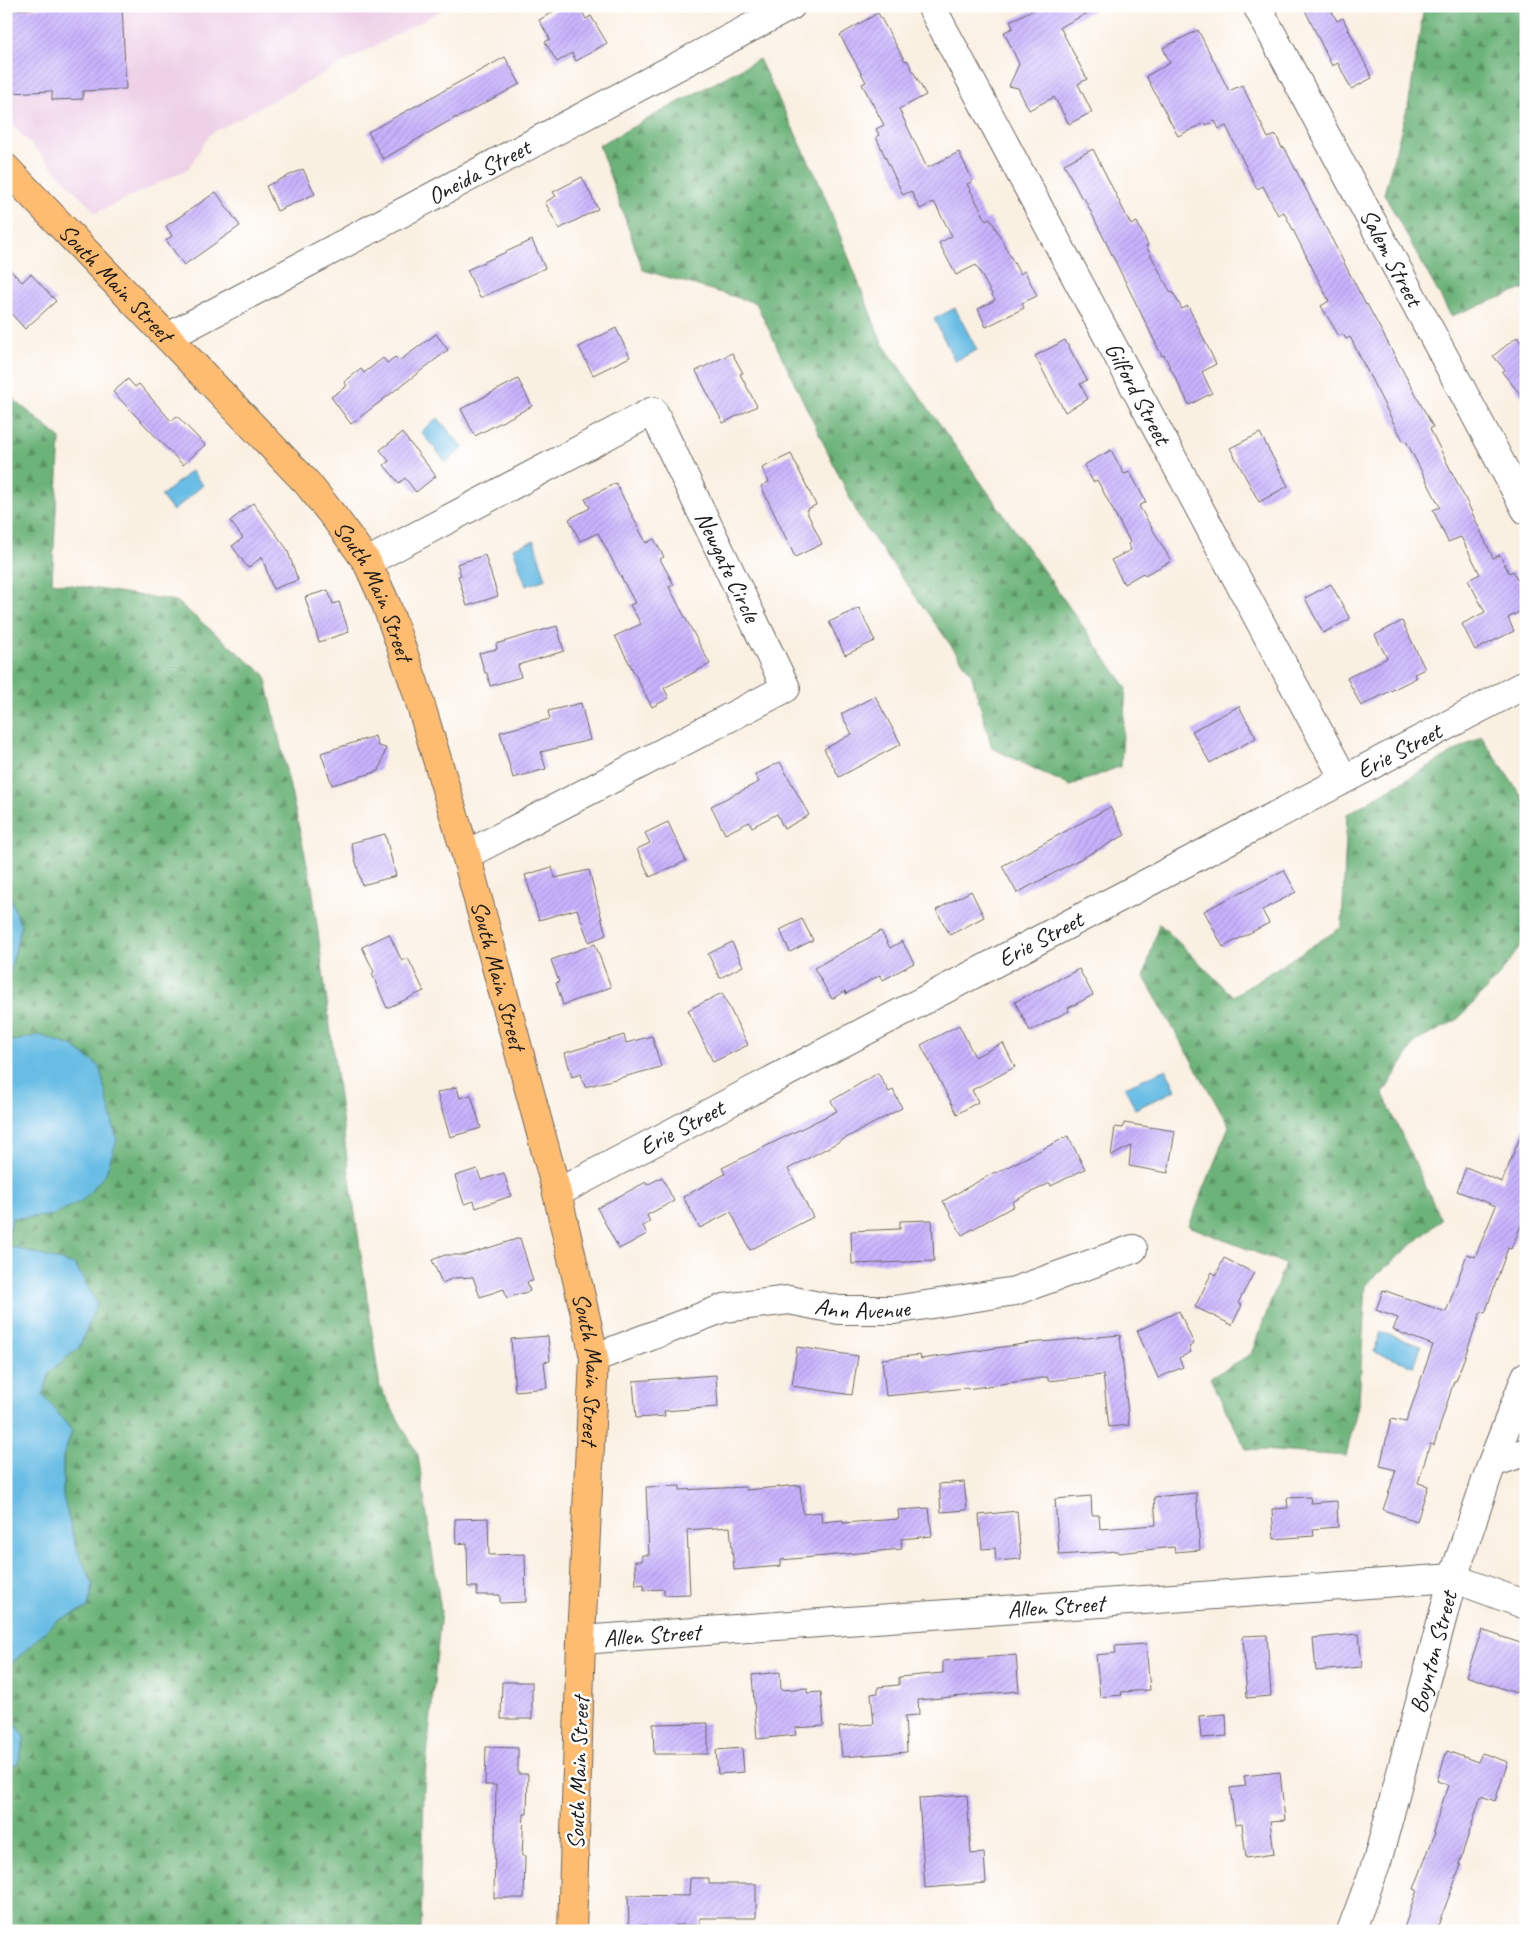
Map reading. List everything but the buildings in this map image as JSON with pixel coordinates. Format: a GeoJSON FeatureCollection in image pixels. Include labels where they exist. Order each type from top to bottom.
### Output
{"type":"FeatureCollection","features":[{"type":"Feature","properties":{"kind":"main road","name":"South Main Street"},"geometry":{"type":"LineString","coordinates":[[6,168],[307,483],[335,518],[367,562],[386,604],[415,686],[466,855],[557,1194],[594,1358],[572,1931]]}},
{"type":"Feature","properties":{"kind":"street","name":"Oneida Street"},"geometry":{"type":"LineString","coordinates":[[168,337],[791,6]]}},
{"type":"Feature","properties":{"kind":"street","name":"Gilford Street"},"geometry":{"type":"LineString","coordinates":[[932,6],[1344,779]]}},
{"type":"Feature","properties":{"kind":"street","name":"Salem Street"},"geometry":{"type":"LineString","coordinates":[[1257,6],[1526,510]]}},
{"type":"Feature","properties":{"kind":"street","name":"Newgate Circle"},"geometry":{"type":"LineString","coordinates":[[367,562],[653,411],[786,688],[466,855]]}},
{"type":"Feature","properties":{"kind":"street","name":"Erie Street"},"geometry":{"type":"LineString","coordinates":[[557,1194],[1526,684]]}},
{"type":"Feature","properties":{"kind":"street","name":"Ann Avenue"},"geometry":{"type":"LineString","coordinates":[[594,1358],[724,1308],[789,1300],[839,1310],[894,1310],[1015,1291],[1133,1249]]}},
{"type":"Feature","properties":{"kind":"street","name":"Boynton Street"},"geometry":{"type":"LineString","coordinates":[[1351,1931],[1378,1862],[1453,1578],[1492,1463],[1526,1376]]}},
{"type":"Feature","properties":{"kind":"street"},"geometry":{"type":"LineString","coordinates":[[1492,1463],[1526,1452]]}},
{"type":"Feature","properties":{"kind":"street","name":"Allen Street"},"geometry":{"type":"LineString","coordinates":[[582,1640],[1453,1578],[1526,1604]]}},
{"type":"Feature","properties":{"kind":"shaded area"},"geometry":{"type":"Polygon","coordinates":[[[6,6],[450,6],[210,134],[188,169],[96,213],[6,118],[6,6]]]}},
{"type":"Feature","properties":{"kind":"green space"},"geometry":{"type":"Polygon","coordinates":[[[1424,6],[1526,6],[1526,288],[1451,316],[1384,194],[1409,101],[1424,6]]]}},
{"type":"Feature","properties":{"kind":"green space"},"geometry":{"type":"Polygon","coordinates":[[[759,59],[820,184],[882,343],[1126,687],[1121,766],[1070,786],[992,748],[971,673],[861,521],[756,303],[643,270],[599,145],[759,59]]]}},
{"type":"Feature","properties":{"kind":"green space"},"geometry":{"type":"Polygon","coordinates":[[[6,393],[60,438],[52,582],[176,601],[265,675],[312,886],[347,1158],[380,1387],[418,1455],[441,1611],[424,1787],[421,1931],[6,1931],[6,1769],[18,1763],[25,1737],[6,1710],[8,1667],[56,1621],[88,1608],[93,1585],[75,1544],[63,1496],[63,1457],[72,1431],[43,1395],[50,1371],[79,1348],[6,1245],[12,1218],[51,1216],[39,1035],[6,1043],[6,988],[21,927],[6,885],[6,393]]]}},
{"type":"Feature","properties":{"kind":"green space"},"geometry":{"type":"Polygon","coordinates":[[[1481,736],[1526,803],[1526,938],[1499,976],[1457,1020],[1415,1042],[1383,1094],[1441,1220],[1366,1284],[1359,1401],[1346,1456],[1246,1449],[1210,1378],[1251,1354],[1285,1264],[1189,1226],[1229,1126],[1144,977],[1159,923],[1233,996],[1342,927],[1347,814],[1481,736]]]}},
{"type":"Feature","properties":{"kind":"water"},"geometry":{"type":"Polygon","coordinates":[[[955,308],[977,350],[955,361],[934,319],[955,308]]]}},
{"type":"Feature","properties":{"kind":"water"},"geometry":{"type":"Polygon","coordinates":[[[438,418],[463,448],[446,462],[421,432],[438,418]]]}},
{"type":"Feature","properties":{"kind":"water"},"geometry":{"type":"Polygon","coordinates":[[[191,471],[203,485],[173,511],[161,496],[191,471]]]}},
{"type":"Feature","properties":{"kind":"water"},"geometry":{"type":"Polygon","coordinates":[[[534,541],[546,579],[526,586],[513,548],[534,541]]]}},
{"type":"Feature","properties":{"kind":"water"},"geometry":{"type":"Polygon","coordinates":[[[6,885],[21,927],[6,988],[6,885]]]}},
{"type":"Feature","properties":{"kind":"water"},"geometry":{"type":"Polygon","coordinates":[[[39,1035],[72,1046],[99,1066],[117,1140],[106,1173],[83,1200],[51,1216],[12,1218],[6,1243],[6,1043],[39,1035]]]}},
{"type":"Feature","properties":{"kind":"water"},"geometry":{"type":"Polygon","coordinates":[[[1166,1069],[1176,1090],[1135,1109],[1125,1087],[1166,1069]]]}},
{"type":"Feature","properties":{"kind":"water"},"geometry":{"type":"Polygon","coordinates":[[[6,1245],[75,1265],[97,1303],[79,1348],[50,1371],[43,1395],[72,1431],[63,1457],[63,1496],[75,1544],[93,1585],[88,1608],[56,1621],[8,1667],[6,1682],[6,1245]]]}},
{"type":"Feature","properties":{"kind":"water"},"geometry":{"type":"Polygon","coordinates":[[[1381,1332],[1421,1346],[1414,1366],[1374,1352],[1381,1332]]]}},
{"type":"Feature","properties":{"kind":"water"},"geometry":{"type":"Polygon","coordinates":[[[6,1710],[25,1737],[18,1763],[6,1769],[6,1710]]]}}]}
